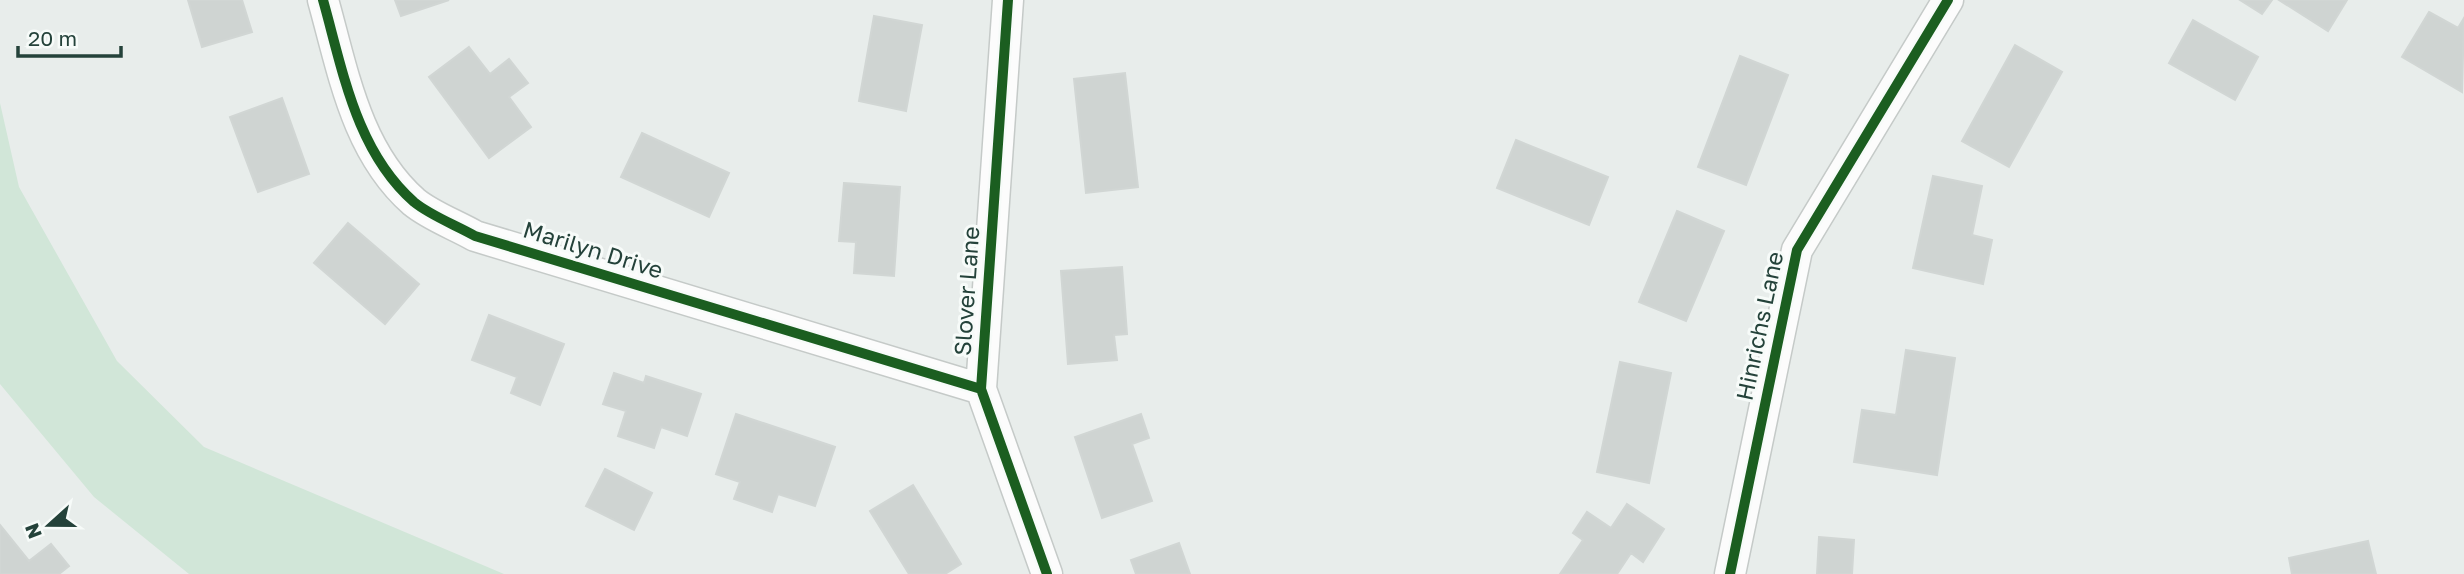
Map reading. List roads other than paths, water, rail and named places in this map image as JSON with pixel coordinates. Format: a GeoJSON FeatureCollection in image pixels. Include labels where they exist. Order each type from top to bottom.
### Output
{"type":"FeatureCollection","features":[{"type":"Feature","properties":{"kind":"street","name":"Marilyn Drive"},"geometry":{"type":"LineString","coordinates":[[323,0],[354,108],[381,166],[416,203],[475,236],[981,389]]}},
{"type":"Feature","properties":{"kind":"street","name":"Slover Lane"},"geometry":{"type":"LineString","coordinates":[[1008,0],[981,389],[1047,574]]}},
{"type":"Feature","properties":{"kind":"street","name":"Hinrichs Lane"},"geometry":{"type":"LineString","coordinates":[[1730,574],[1797,250],[1948,0]]}}]}
